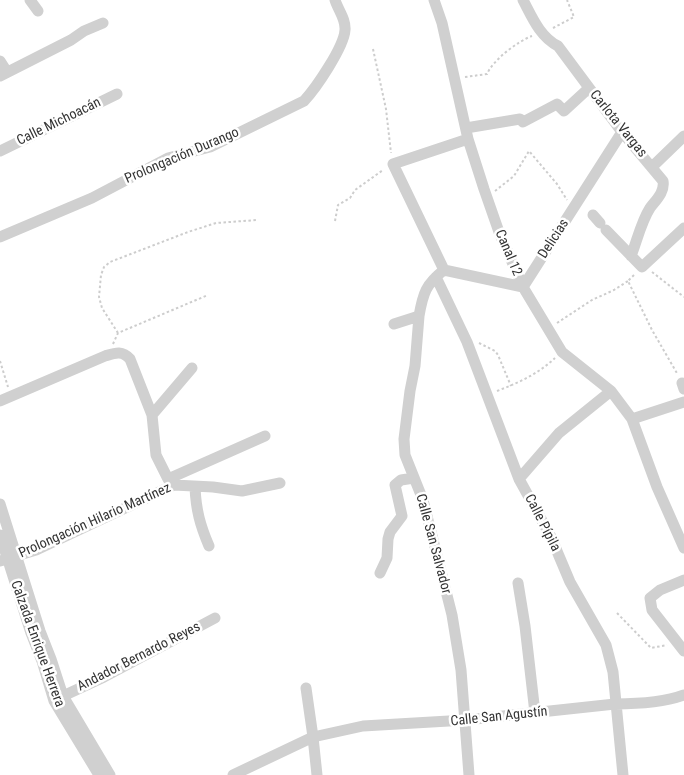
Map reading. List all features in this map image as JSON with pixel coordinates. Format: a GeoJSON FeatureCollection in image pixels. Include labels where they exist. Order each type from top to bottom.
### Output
{"type":"FeatureCollection","features":[{"type":"Feature","properties":{"kind":"street"},"geometry":{"type":"LineString","coordinates":[[30,0],[38,11]]}},
{"type":"Feature","properties":{"kind":"street","name":"Prolongación Durango"},"geometry":{"type":"LineString","coordinates":[[0,238],[92,198],[168,158],[210,147],[304,100],[315,89],[342,40],[345,30],[343,18],[335,0]]}},
{"type":"Feature","properties":{"kind":"street","name":"Canal 12"},"geometry":{"type":"LineString","coordinates":[[434,0],[442,23],[467,133],[485,193],[499,232],[523,287],[562,352],[611,391],[632,419],[661,496],[684,548]]}},
{"type":"Feature","properties":{"kind":"street"},"geometry":{"type":"LineString","coordinates":[[523,0],[542,33]]}},
{"type":"Feature","properties":{"kind":"street"},"geometry":{"type":"LineString","coordinates":[[0,61],[4,74],[55,49],[84,31],[103,23]]}},
{"type":"Feature","properties":{"kind":"street","name":"Carlota Vargas"},"geometry":{"type":"LineString","coordinates":[[542,33],[549,42],[558,46],[622,132],[653,166],[684,136]]}},
{"type":"Feature","properties":{"kind":"street"},"geometry":{"type":"LineString","coordinates":[[393,164],[467,133],[520,119],[523,122],[556,104],[564,111],[589,88]]}},
{"type":"Feature","properties":{"kind":"street","name":"Calle Michoacán"},"geometry":{"type":"LineString","coordinates":[[0,151],[117,94]]}},
{"type":"Feature","properties":{"kind":"street","name":"Delicias"},"geometry":{"type":"LineString","coordinates":[[523,287],[573,209],[592,210],[622,132]]}},
{"type":"Feature","properties":{"kind":"street","name":"Calle Pípila"},"geometry":{"type":"LineString","coordinates":[[393,164],[440,273],[519,479],[551,537],[570,582],[606,645],[613,672],[623,775]]}},
{"type":"Feature","properties":{"kind":"street"},"geometry":{"type":"LineString","coordinates":[[631,256],[649,210],[660,194],[664,184],[653,166]]}},
{"type":"Feature","properties":{"kind":"street"},"geometry":{"type":"LineString","coordinates":[[592,210],[642,267],[684,228]]}},
{"type":"Feature","properties":{"kind":"street"},"geometry":{"type":"LineString","coordinates":[[440,273],[523,287]]}},
{"type":"Feature","properties":{"kind":"street","name":"Calle San Salvador"},"geometry":{"type":"LineString","coordinates":[[440,273],[425,288],[419,316],[415,366],[404,439],[405,455],[423,500],[452,615],[461,670],[470,775]]}},
{"type":"Feature","properties":{"kind":"street"},"geometry":{"type":"LineString","coordinates":[[394,324],[419,316]]}},
{"type":"Feature","properties":{"kind":"street"},"geometry":{"type":"LineString","coordinates":[[6,398],[105,356],[120,352],[130,360],[152,415],[156,455],[171,482],[265,436]]}},
{"type":"Feature","properties":{"kind":"street"},"geometry":{"type":"LineString","coordinates":[[152,415],[192,368]]}},
{"type":"Feature","properties":{"kind":"street"},"geometry":{"type":"LineString","coordinates":[[519,479],[559,433],[611,391]]}},
{"type":"Feature","properties":{"kind":"street"},"geometry":{"type":"LineString","coordinates":[[632,419],[684,402]]}},
{"type":"Feature","properties":{"kind":"street"},"geometry":{"type":"LineString","coordinates":[[382,568],[388,552],[390,532],[402,516],[395,485],[401,480],[414,478]]}},
{"type":"Feature","properties":{"kind":"street","name":"Prolongación Hilario Martínez"},"geometry":{"type":"LineString","coordinates":[[8,558],[36,550],[171,482],[242,491],[280,483]]}},
{"type":"Feature","properties":{"kind":"street"},"geometry":{"type":"LineString","coordinates":[[195,486],[195,503],[209,546]]}},
{"type":"Feature","properties":{"kind":"street","name":"Calzada Enrique Herrera"},"geometry":{"type":"LineString","coordinates":[[0,504],[8,558],[51,659],[63,696],[110,775]]}},
{"type":"Feature","properties":{"kind":"street","name":"Calzada Enrique Herrera"},"geometry":{"type":"LineString","coordinates":[[0,536],[54,701],[99,775]]}},
{"type":"Feature","properties":{"kind":"street"},"geometry":{"type":"LineString","coordinates":[[682,647],[652,610],[650,598],[653,594],[684,580]]}},
{"type":"Feature","properties":{"kind":"street"},"geometry":{"type":"LineString","coordinates":[[518,583],[535,713]]}},
{"type":"Feature","properties":{"kind":"street","name":"Andador Bernardo Reyes"},"geometry":{"type":"LineString","coordinates":[[63,696],[104,677],[215,618]]}},
{"type":"Feature","properties":{"kind":"street"},"geometry":{"type":"LineString","coordinates":[[306,688],[314,737],[317,775]]}},
{"type":"Feature","properties":{"kind":"street","name":"Calle San Agustín"},"geometry":{"type":"LineString","coordinates":[[233,775],[314,737],[363,726],[466,720],[615,704],[631,704],[665,700],[684,694]]}},
{"type":"Feature","properties":{"kind":"path"},"geometry":{"type":"LineString","coordinates":[[455,78],[488,74],[490,68],[506,52],[526,38],[542,33],[574,17],[567,0]]}},
{"type":"Feature","properties":{"kind":"path"},"geometry":{"type":"LineString","coordinates":[[335,221],[338,204],[350,198],[355,190],[393,164],[386,109],[373,49]]}},
{"type":"Feature","properties":{"kind":"path"},"geometry":{"type":"LineString","coordinates":[[485,193],[496,190],[514,176],[529,151],[557,184],[573,209]]}},
{"type":"Feature","properties":{"kind":"path"},"geometry":{"type":"LineString","coordinates":[[208,295],[118,333],[102,308],[99,297],[99,284],[104,267],[110,262],[198,229],[216,224],[257,220]]}},
{"type":"Feature","properties":{"kind":"path"},"geometry":{"type":"LineString","coordinates":[[548,328],[592,300],[628,281],[642,267],[684,297]]}},
{"type":"Feature","properties":{"kind":"path"},"geometry":{"type":"LineString","coordinates":[[628,281],[683,386]]}},
{"type":"Feature","properties":{"kind":"path"},"geometry":{"type":"LineString","coordinates":[[467,342],[480,343],[495,351],[511,386]]}},
{"type":"Feature","properties":{"kind":"path"},"geometry":{"type":"LineString","coordinates":[[486,395],[511,386],[544,369],[562,352]]}},
{"type":"Feature","properties":{"kind":"path"},"geometry":{"type":"LineString","coordinates":[[0,360],[6,398]]}},
{"type":"Feature","properties":{"kind":"path"},"geometry":{"type":"LineString","coordinates":[[617,613],[651,648],[682,647]]}}]}
